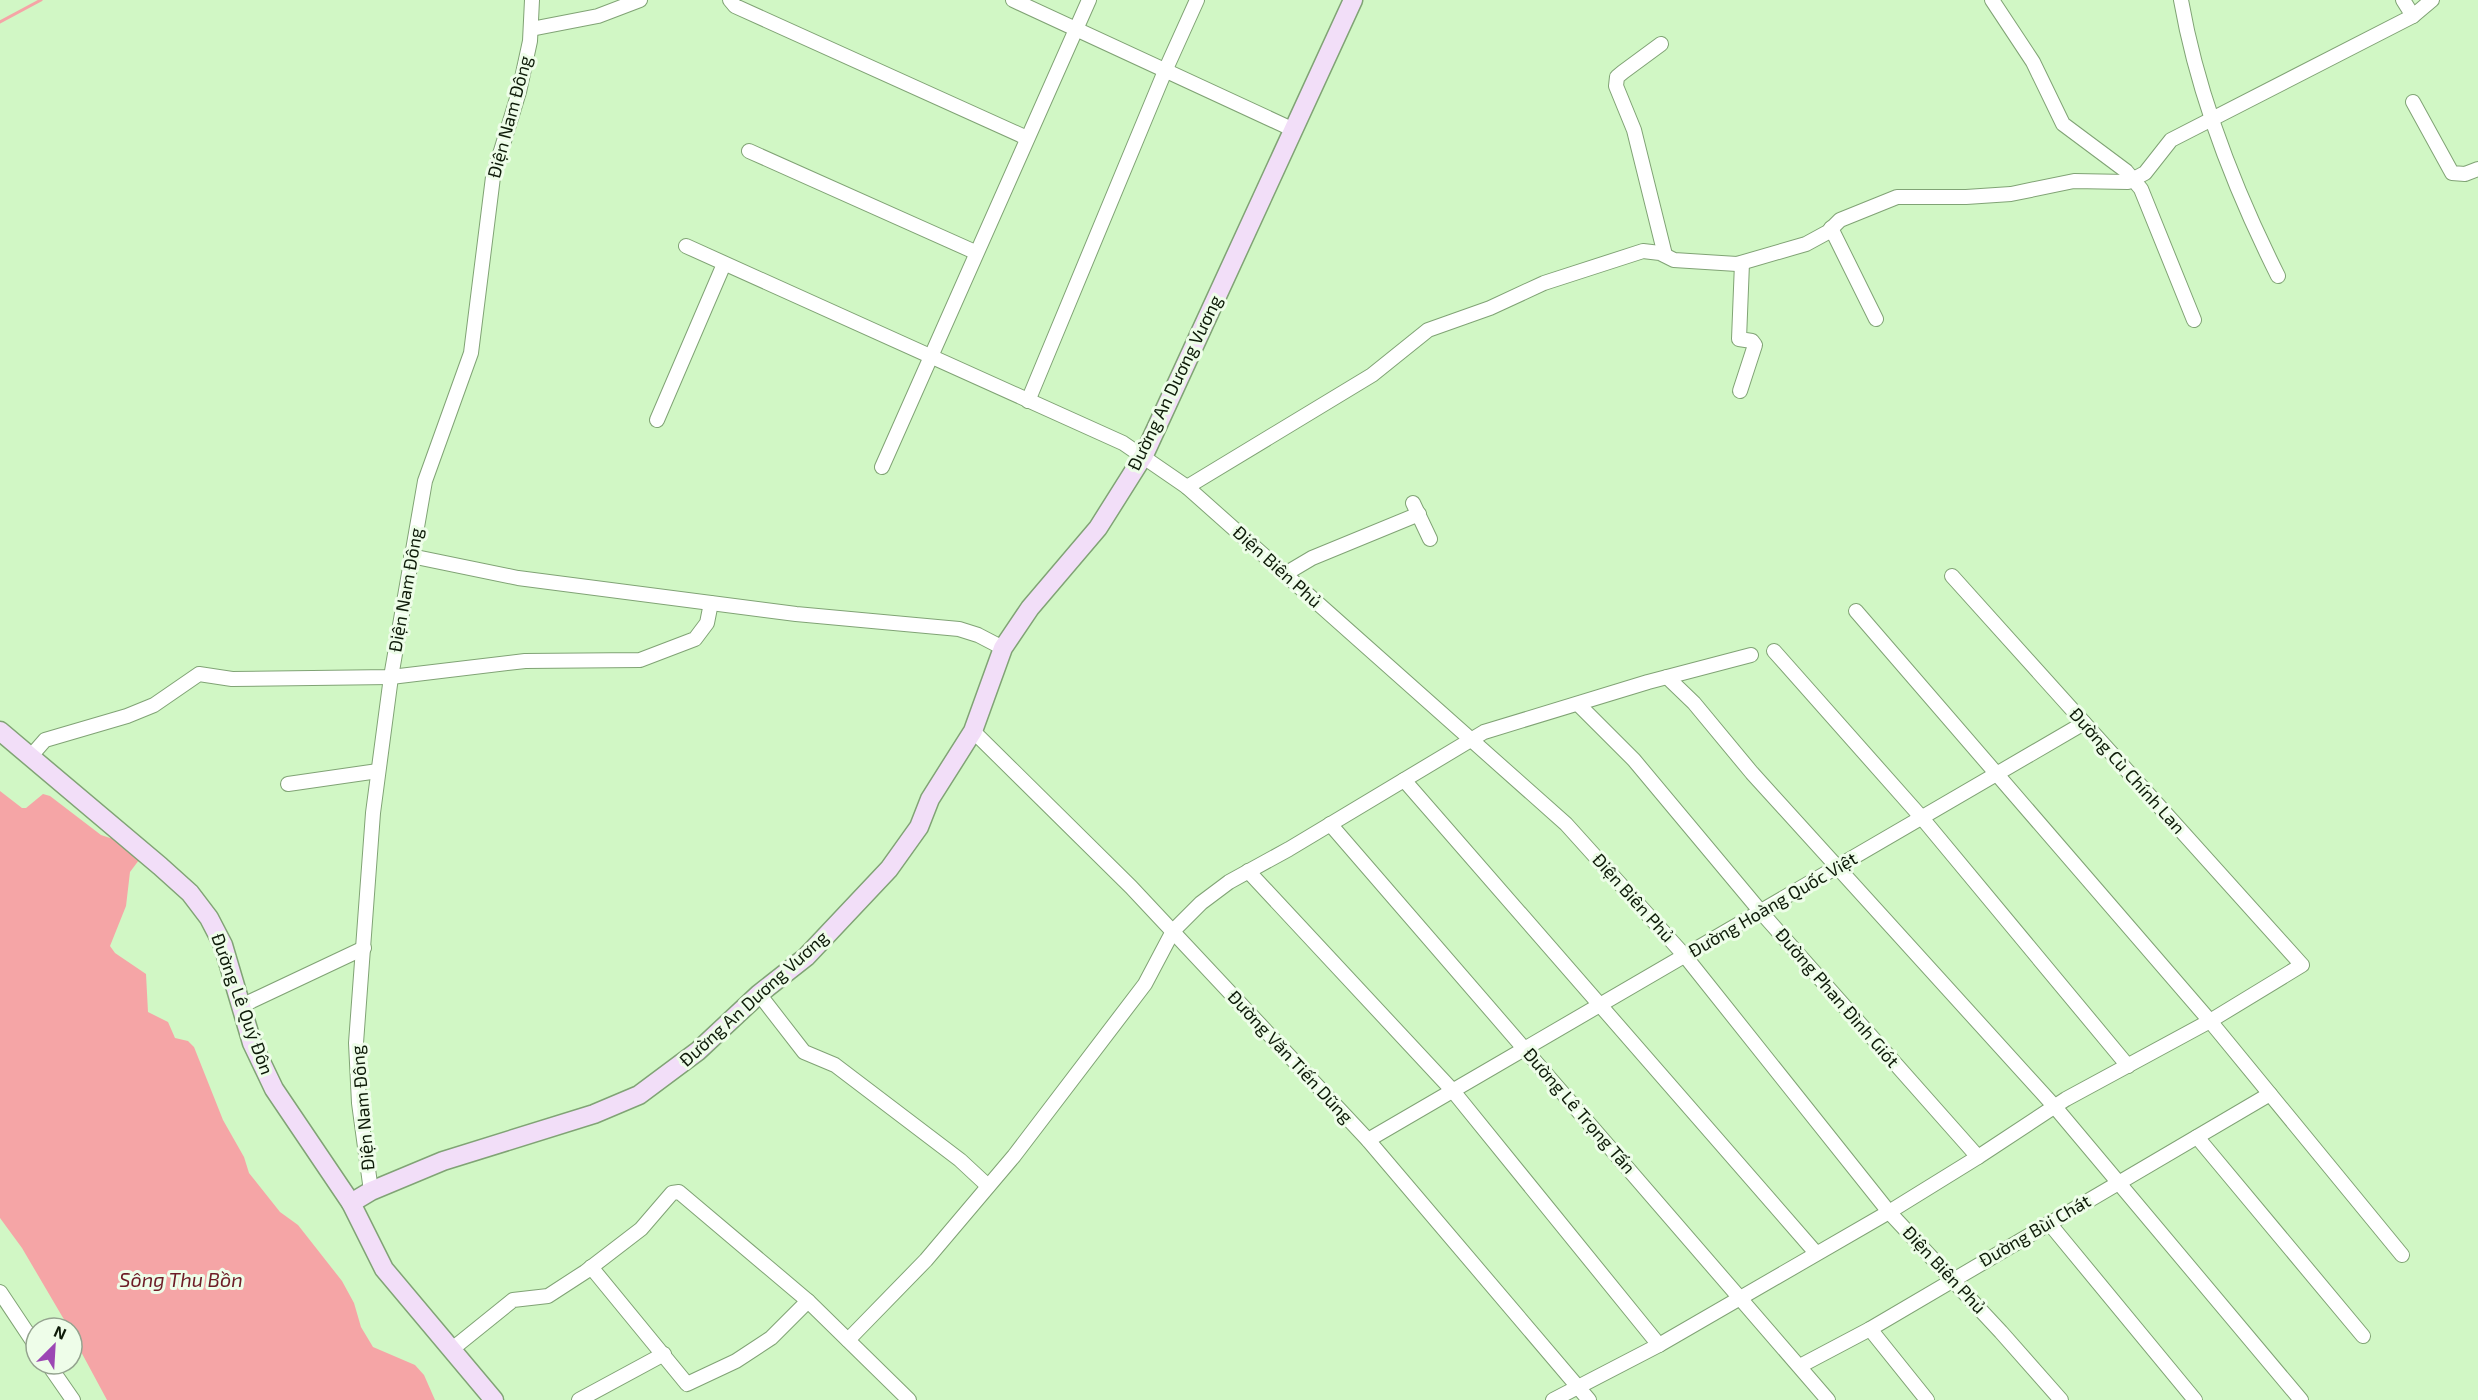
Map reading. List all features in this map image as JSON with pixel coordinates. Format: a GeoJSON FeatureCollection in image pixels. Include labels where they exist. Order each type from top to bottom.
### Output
{"type":"FeatureCollection","features":[{"type":"Feature","properties":{"kind":"main road","name":"Đường An Dương Vương"},"geometry":{"type":"LineString","coordinates":[[351,1203],[371,1191],[443,1161],[594,1114],[639,1095],[698,1051],[759,994],[806,957],[890,869],[920,827],[930,799],[973,731],[1003,648],[1030,608],[1098,528],[1144,455],[1353,0]]}},
{"type":"Feature","properties":{"kind":"main road","name":"Đường Lê Quý Đôn"},"geometry":{"type":"LineString","coordinates":[[0,731],[190,893],[209,918],[223,945],[252,1043],[274,1089],[351,1203],[384,1269],[494,1400]]}},
{"type":"Feature","properties":{"kind":"street","name":"Điện Nam Đông"},"geometry":{"type":"LineString","coordinates":[[371,1191],[359,1103],[356,1042],[378,771],[391,677],[425,481],[471,353],[493,177],[519,92],[531,29],[532,0]]}},
{"type":"Feature","properties":{"kind":"street"},"geometry":{"type":"LineString","coordinates":[[531,29],[598,16],[640,0]]}},
{"type":"Feature","properties":{"kind":"street"},"geometry":{"type":"LineString","coordinates":[[730,0],[735,6],[1027,138]]}},
{"type":"Feature","properties":{"kind":"street"},"geometry":{"type":"LineString","coordinates":[[1013,0],[1294,130]]}},
{"type":"Feature","properties":{"kind":"street"},"geometry":{"type":"LineString","coordinates":[[882,467],[975,252],[1089,0]]}},
{"type":"Feature","properties":{"kind":"street"},"geometry":{"type":"LineString","coordinates":[[1028,401],[1164,71],[1197,0]]}},
{"type":"Feature","properties":{"kind":"street"},"geometry":{"type":"LineString","coordinates":[[1992,0],[2033,62],[2063,124],[2133,178],[2148,204],[2194,320]]}},
{"type":"Feature","properties":{"kind":"street"},"geometry":{"type":"LineString","coordinates":[[2181,0],[2192,60],[2211,118],[2239,195],[2278,276]]}},
{"type":"Feature","properties":{"kind":"street"},"geometry":{"type":"LineString","coordinates":[[2403,0],[2413,16]]}},
{"type":"Feature","properties":{"kind":"street"},"geometry":{"type":"LineString","coordinates":[[1187,487],[1372,375],[1428,330],[1490,308],[1544,283],[1643,251],[1665,255],[1674,260],[1701,263],[1742,263],[1806,244],[1831,228],[1840,219],[1897,197],[2011,194],[2074,181],[2128,182],[2145,172],[2171,140],[2413,16],[2432,0]]}},
{"type":"Feature","properties":{"kind":"street"},"geometry":{"type":"LineString","coordinates":[[1661,44],[1623,72],[1616,80],[1640,153],[1665,255]]}},
{"type":"Feature","properties":{"kind":"street"},"geometry":{"type":"LineString","coordinates":[[2413,102],[2452,173],[2464,174],[2478,169]]}},
{"type":"Feature","properties":{"kind":"street"},"geometry":{"type":"LineString","coordinates":[[750,151],[975,252]]}},
{"type":"Feature","properties":{"kind":"street"},"geometry":{"type":"LineString","coordinates":[[1831,228],[1875,319]]}},
{"type":"Feature","properties":{"kind":"street","name":"Điện Biên Phủ"},"geometry":{"type":"LineString","coordinates":[[686,246],[1123,443],[1144,455],[1187,487],[1566,824],[1686,956],[1889,1212],[1953,1279],[2061,1400]]}},
{"type":"Feature","properties":{"kind":"street"},"geometry":{"type":"LineString","coordinates":[[1740,391],[1755,345],[1752,340],[1739,339],[1742,263]]}},
{"type":"Feature","properties":{"kind":"street"},"geometry":{"type":"LineString","coordinates":[[657,420],[724,264]]}},
{"type":"Feature","properties":{"kind":"street"},"geometry":{"type":"LineString","coordinates":[[1285,574],[1312,558],[1416,509],[1430,539]]}},
{"type":"Feature","properties":{"kind":"street"},"geometry":{"type":"LineString","coordinates":[[411,556],[518,578],[796,614],[959,629],[978,635],[1003,648]]}},
{"type":"Feature","properties":{"kind":"street","name":"Đường Cù Chính Lan"},"geometry":{"type":"LineString","coordinates":[[1952,576],[2302,965],[2210,1021]]}},
{"type":"Feature","properties":{"kind":"street"},"geometry":{"type":"LineString","coordinates":[[31,756],[45,740],[127,716],[154,705],[199,674],[232,679],[391,677],[525,661],[640,660],[695,639],[707,623],[711,603]]}},
{"type":"Feature","properties":{"kind":"street"},"geometry":{"type":"LineString","coordinates":[[1856,611],[2210,1021],[2402,1255]]}},
{"type":"Feature","properties":{"kind":"street"},"geometry":{"type":"LineString","coordinates":[[1774,651],[1922,818],[2128,1066]]}},
{"type":"Feature","properties":{"kind":"street"},"geometry":{"type":"LineString","coordinates":[[848,1340],[926,1260],[988,1186],[1145,984],[1173,931],[1201,903],[1248,871],[1491,729],[1667,677],[1751,655]]}},
{"type":"Feature","properties":{"kind":"street"},"geometry":{"type":"LineString","coordinates":[[1667,677],[1694,703],[1752,773],[2055,1107],[2301,1400]]}},
{"type":"Feature","properties":{"kind":"street","name":"Đường Phan Đình Giót"},"geometry":{"type":"LineString","coordinates":[[1578,704],[1634,760],[1761,912],[1978,1157]]}},
{"type":"Feature","properties":{"kind":"street","name":"Đường Hoàng Quốc Việt"},"geometry":{"type":"LineString","coordinates":[[1368,1140],[2084,723]]}},
{"type":"Feature","properties":{"kind":"street","name":"Đường Văn Tiến Dũng"},"geometry":{"type":"LineString","coordinates":[[973,731],[1173,931],[1368,1140],[1589,1400]]}},
{"type":"Feature","properties":{"kind":"street"},"geometry":{"type":"LineString","coordinates":[[288,784],[378,771]]}},
{"type":"Feature","properties":{"kind":"street"},"geometry":{"type":"LineString","coordinates":[[1404,780],[1816,1253]]}},
{"type":"Feature","properties":{"kind":"street","name":"Đường Lê Trọng Tấn"},"geometry":{"type":"LineString","coordinates":[[1330,824],[1828,1400]]}},
{"type":"Feature","properties":{"kind":"street"},"geometry":{"type":"LineString","coordinates":[[1248,871],[1453,1091],[1659,1345]]}},
{"type":"Feature","properties":{"kind":"street"},"geometry":{"type":"LineString","coordinates":[[241,1005],[364,948]]}},
{"type":"Feature","properties":{"kind":"street"},"geometry":{"type":"LineString","coordinates":[[759,994],[804,1053],[835,1065],[960,1160],[988,1186]]}},
{"type":"Feature","properties":{"kind":"street"},"geometry":{"type":"LineString","coordinates":[[1553,1400],[1659,1345],[1889,1212],[2066,1099],[2210,1021]]}},
{"type":"Feature","properties":{"kind":"street","name":"Đường Bùi Chát"},"geometry":{"type":"LineString","coordinates":[[1800,1366],[1870,1329],[2270,1094]]}},
{"type":"Feature","properties":{"kind":"street"},"geometry":{"type":"LineString","coordinates":[[2197,1137],[2363,1336]]}},
{"type":"Feature","properties":{"kind":"street"},"geometry":{"type":"LineString","coordinates":[[451,1350],[513,1300],[548,1296],[591,1267],[642,1230],[672,1193],[679,1192],[808,1301],[909,1400]]}},
{"type":"Feature","properties":{"kind":"street"},"geometry":{"type":"LineString","coordinates":[[2049,1223],[2195,1400]]}},
{"type":"Feature","properties":{"kind":"street"},"geometry":{"type":"LineString","coordinates":[[591,1267],[687,1384],[694,1383],[736,1361],[771,1338],[808,1301]]}},
{"type":"Feature","properties":{"kind":"street"},"geometry":{"type":"LineString","coordinates":[[0,1292],[24,1328]]}},
{"type":"Feature","properties":{"kind":"street"},"geometry":{"type":"LineString","coordinates":[[1870,1329],[1927,1400]]}},
{"type":"Feature","properties":{"kind":"street"},"geometry":{"type":"LineString","coordinates":[[579,1400],[664,1354]]}},
{"type":"Feature","properties":{"kind":"street"},"geometry":{"type":"LineString","coordinates":[[56,1376],[72,1400]]}},
{"type":"Feature","properties":{"kind":"water","name":"Sông Thu Bồn"},"geometry":{"type":"Polygon","coordinates":[[[0,791],[22,808],[26,808],[43,794],[50,796],[101,835],[110,838],[118,837],[142,856],[130,872],[126,906],[110,946],[115,953],[146,974],[148,1012],[168,1022],[175,1038],[188,1041],[194,1047],[223,1120],[244,1157],[249,1173],[280,1212],[298,1225],[342,1281],[354,1303],[361,1327],[373,1347],[415,1365],[424,1375],[435,1400],[107,1400],[84,1357],[84,1316],[62,1316],[22,1248],[0,1218],[0,791]]]}},
{"type":"Feature","properties":{"kind":"waterway"},"geometry":{"type":"LineString","coordinates":[[0,22],[41,0]]}}]}
